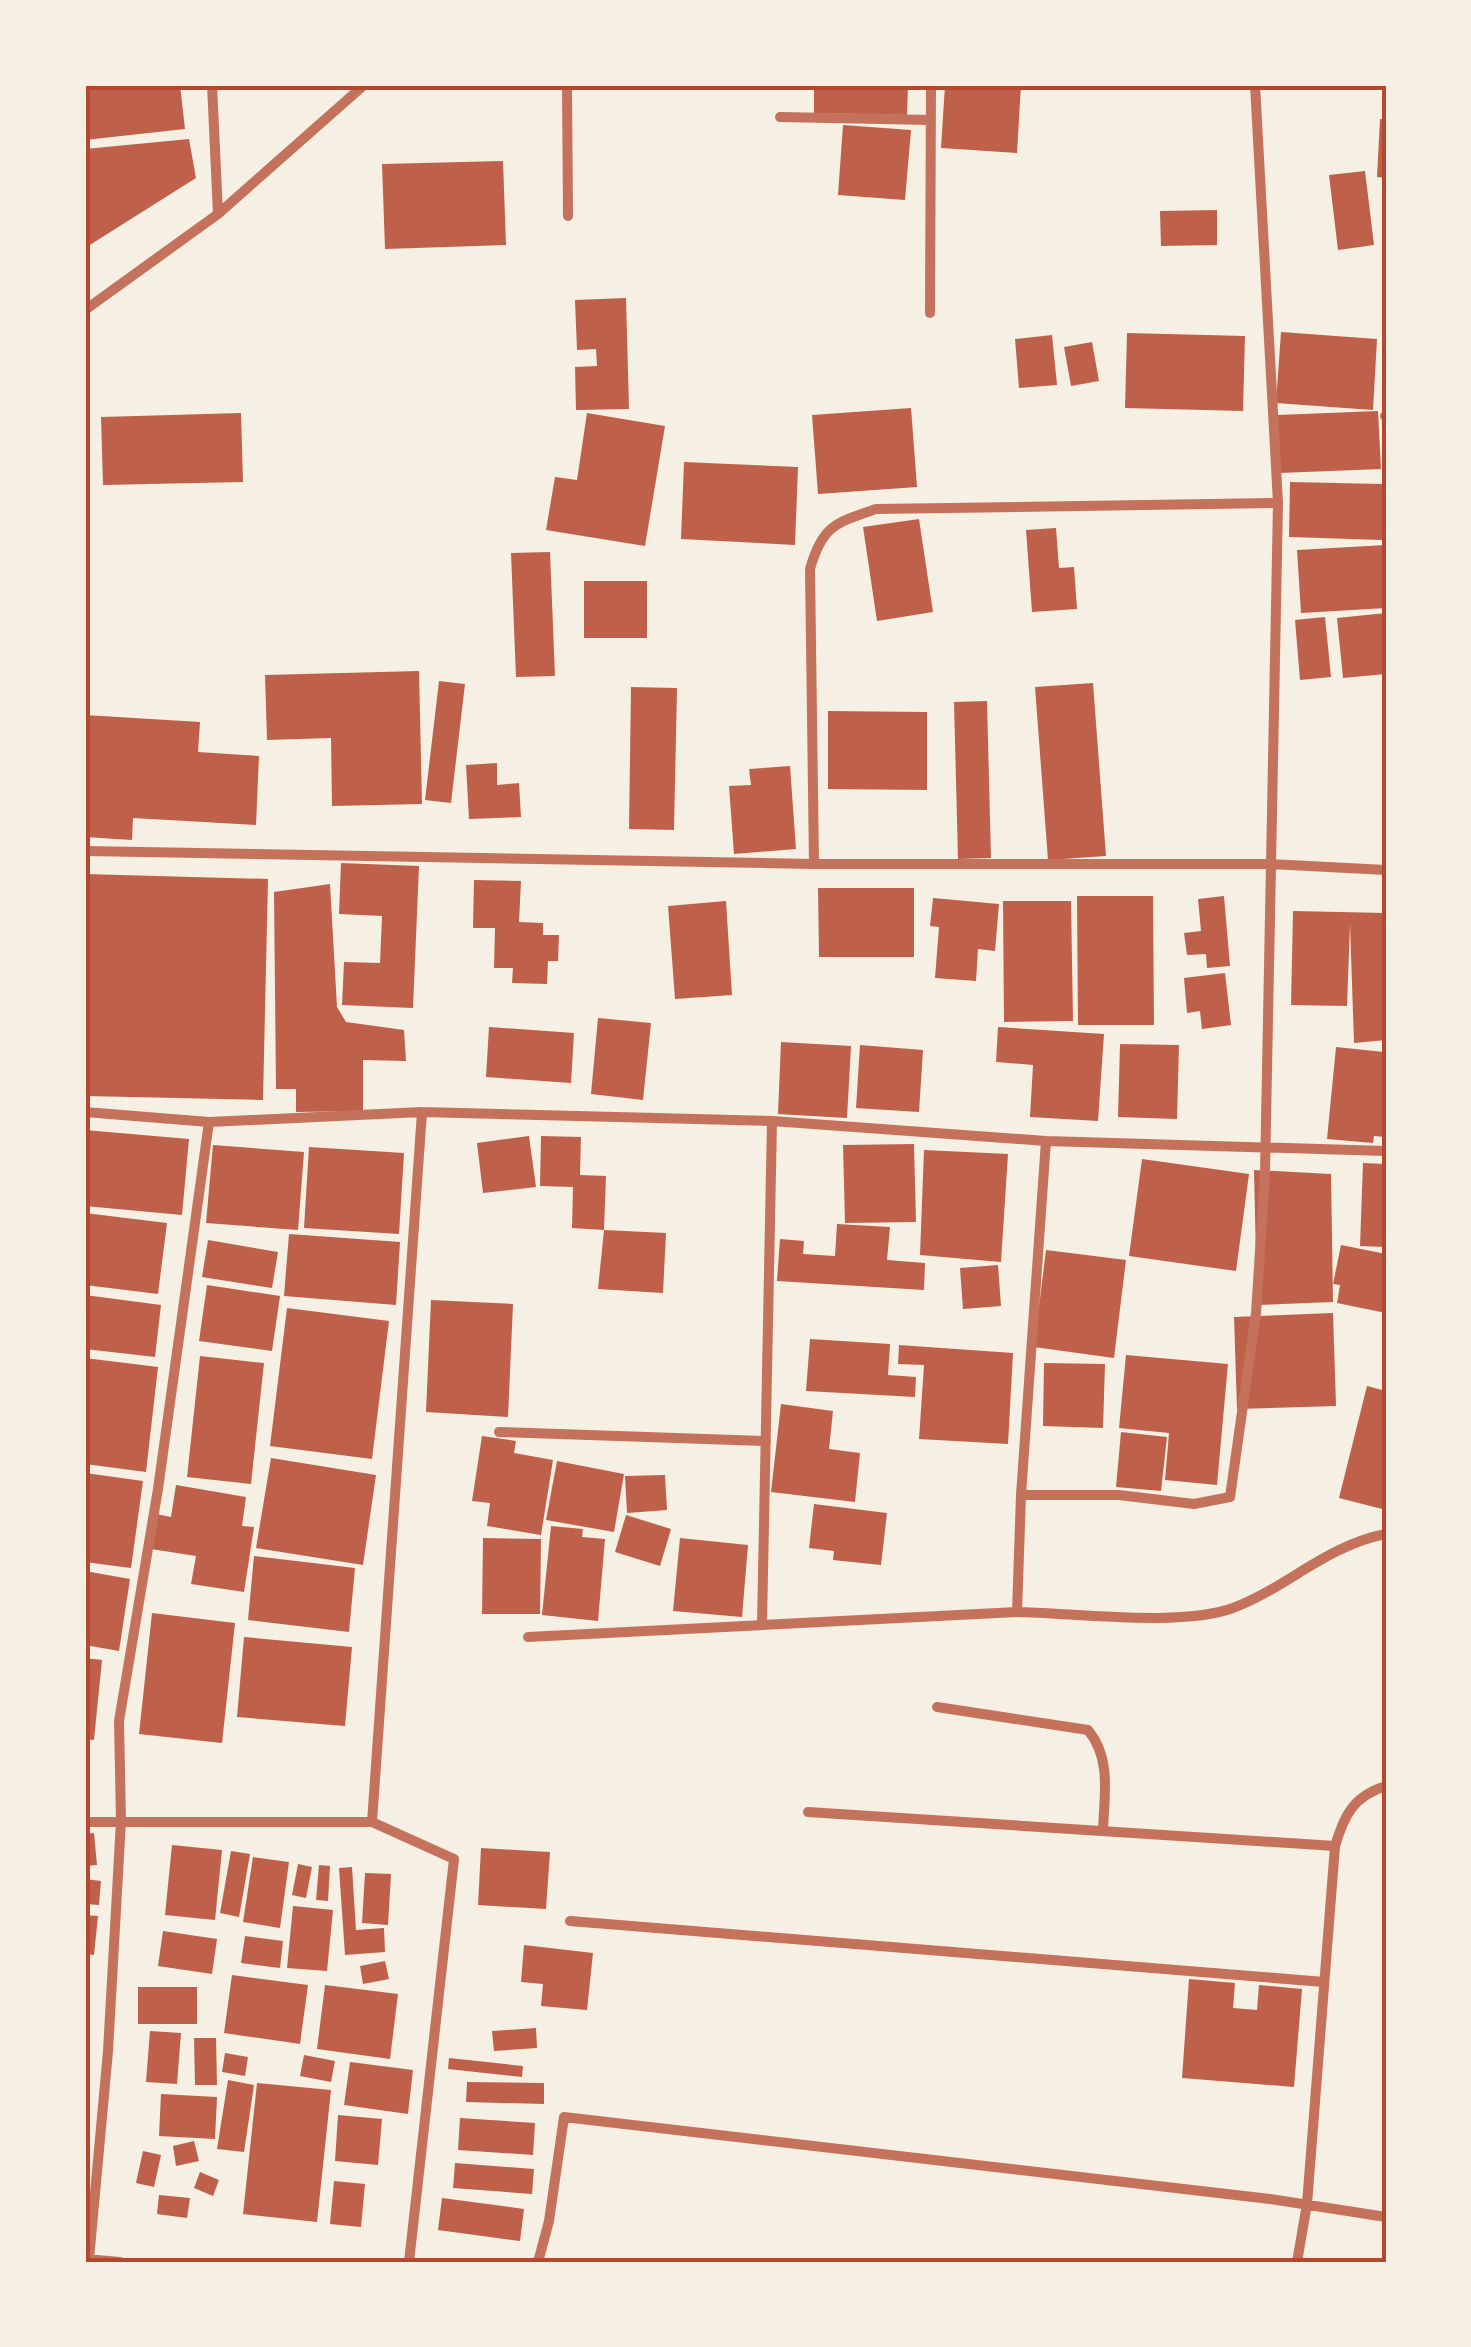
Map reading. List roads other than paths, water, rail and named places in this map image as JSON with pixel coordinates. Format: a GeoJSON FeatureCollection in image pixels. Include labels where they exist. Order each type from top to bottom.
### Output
{"type":"FeatureCollection","features":[{"type":"Feature","properties":{"kind":"street"},"geometry":{"type":"LineString","coordinates":[[212,85],[218,214]]}},
{"type":"Feature","properties":{"kind":"street"},"geometry":{"type":"LineString","coordinates":[[85,310],[218,214],[364,85]]}},
{"type":"Feature","properties":{"kind":"street"},"geometry":{"type":"LineString","coordinates":[[567,85],[568,216]]}},
{"type":"Feature","properties":{"kind":"street"},"geometry":{"type":"LineString","coordinates":[[930,313],[931,85]]}},
{"type":"Feature","properties":{"kind":"street"},"geometry":{"type":"LineString","coordinates":[[1021,1494],[1119,1495],[1194,1504],[1230,1497],[1256,1313],[1266,1148],[1278,503],[1255,85]]}},
{"type":"Feature","properties":{"kind":"street"},"geometry":{"type":"LineString","coordinates":[[780,118],[931,120]]}},
{"type":"Feature","properties":{"kind":"street"},"geometry":{"type":"LineString","coordinates":[[814,864],[810,569],[819,537],[841,521],[876,509],[1278,503]]}},
{"type":"Feature","properties":{"kind":"street"},"geometry":{"type":"LineString","coordinates":[[85,851],[814,864],[1270,864],[1386,870]]}},
{"type":"Feature","properties":{"kind":"street"},"geometry":{"type":"LineString","coordinates":[[85,1112],[209,1122],[422,1112],[772,1121],[1046,1141],[1386,1151]]}},
{"type":"Feature","properties":{"kind":"street"},"geometry":{"type":"LineString","coordinates":[[372,1822],[422,1112]]}},
{"type":"Feature","properties":{"kind":"street"},"geometry":{"type":"LineString","coordinates":[[762,1624],[772,1121]]}},
{"type":"Feature","properties":{"kind":"street"},"geometry":{"type":"LineString","coordinates":[[120,2262],[87,2259],[108,2051],[121,1822],[119,1721],[158,1490],[209,1122]]}},
{"type":"Feature","properties":{"kind":"street"},"geometry":{"type":"LineString","coordinates":[[1016,1612],[1046,1141]]}},
{"type":"Feature","properties":{"kind":"street"},"geometry":{"type":"LineString","coordinates":[[500,1432],[766,1441]]}},
{"type":"Feature","properties":{"kind":"street"},"geometry":{"type":"LineString","coordinates":[[528,1637],[1016,1612],[1207,1617],[1238,1606],[1336,1548],[1386,1534]]}},
{"type":"Feature","properties":{"kind":"street"},"geometry":{"type":"LineString","coordinates":[[937,1708],[1088,1730],[1100,1745],[1105,1765],[1103,1831]]}},
{"type":"Feature","properties":{"kind":"street"},"geometry":{"type":"LineString","coordinates":[[1297,2262],[1307,2204],[1336,1846],[1345,1814],[1358,1800],[1386,1786]]}},
{"type":"Feature","properties":{"kind":"street"},"geometry":{"type":"LineString","coordinates":[[808,1812],[1336,1846]]}},
{"type":"Feature","properties":{"kind":"street"},"geometry":{"type":"LineString","coordinates":[[85,1822],[372,1822],[454,1858],[409,2262]]}},
{"type":"Feature","properties":{"kind":"street"},"geometry":{"type":"LineString","coordinates":[[570,1921],[1324,1982]]}},
{"type":"Feature","properties":{"kind":"street"},"geometry":{"type":"LineString","coordinates":[[538,2262],[549,2221],[564,2117],[1307,2204],[1386,2217]]}}]}
